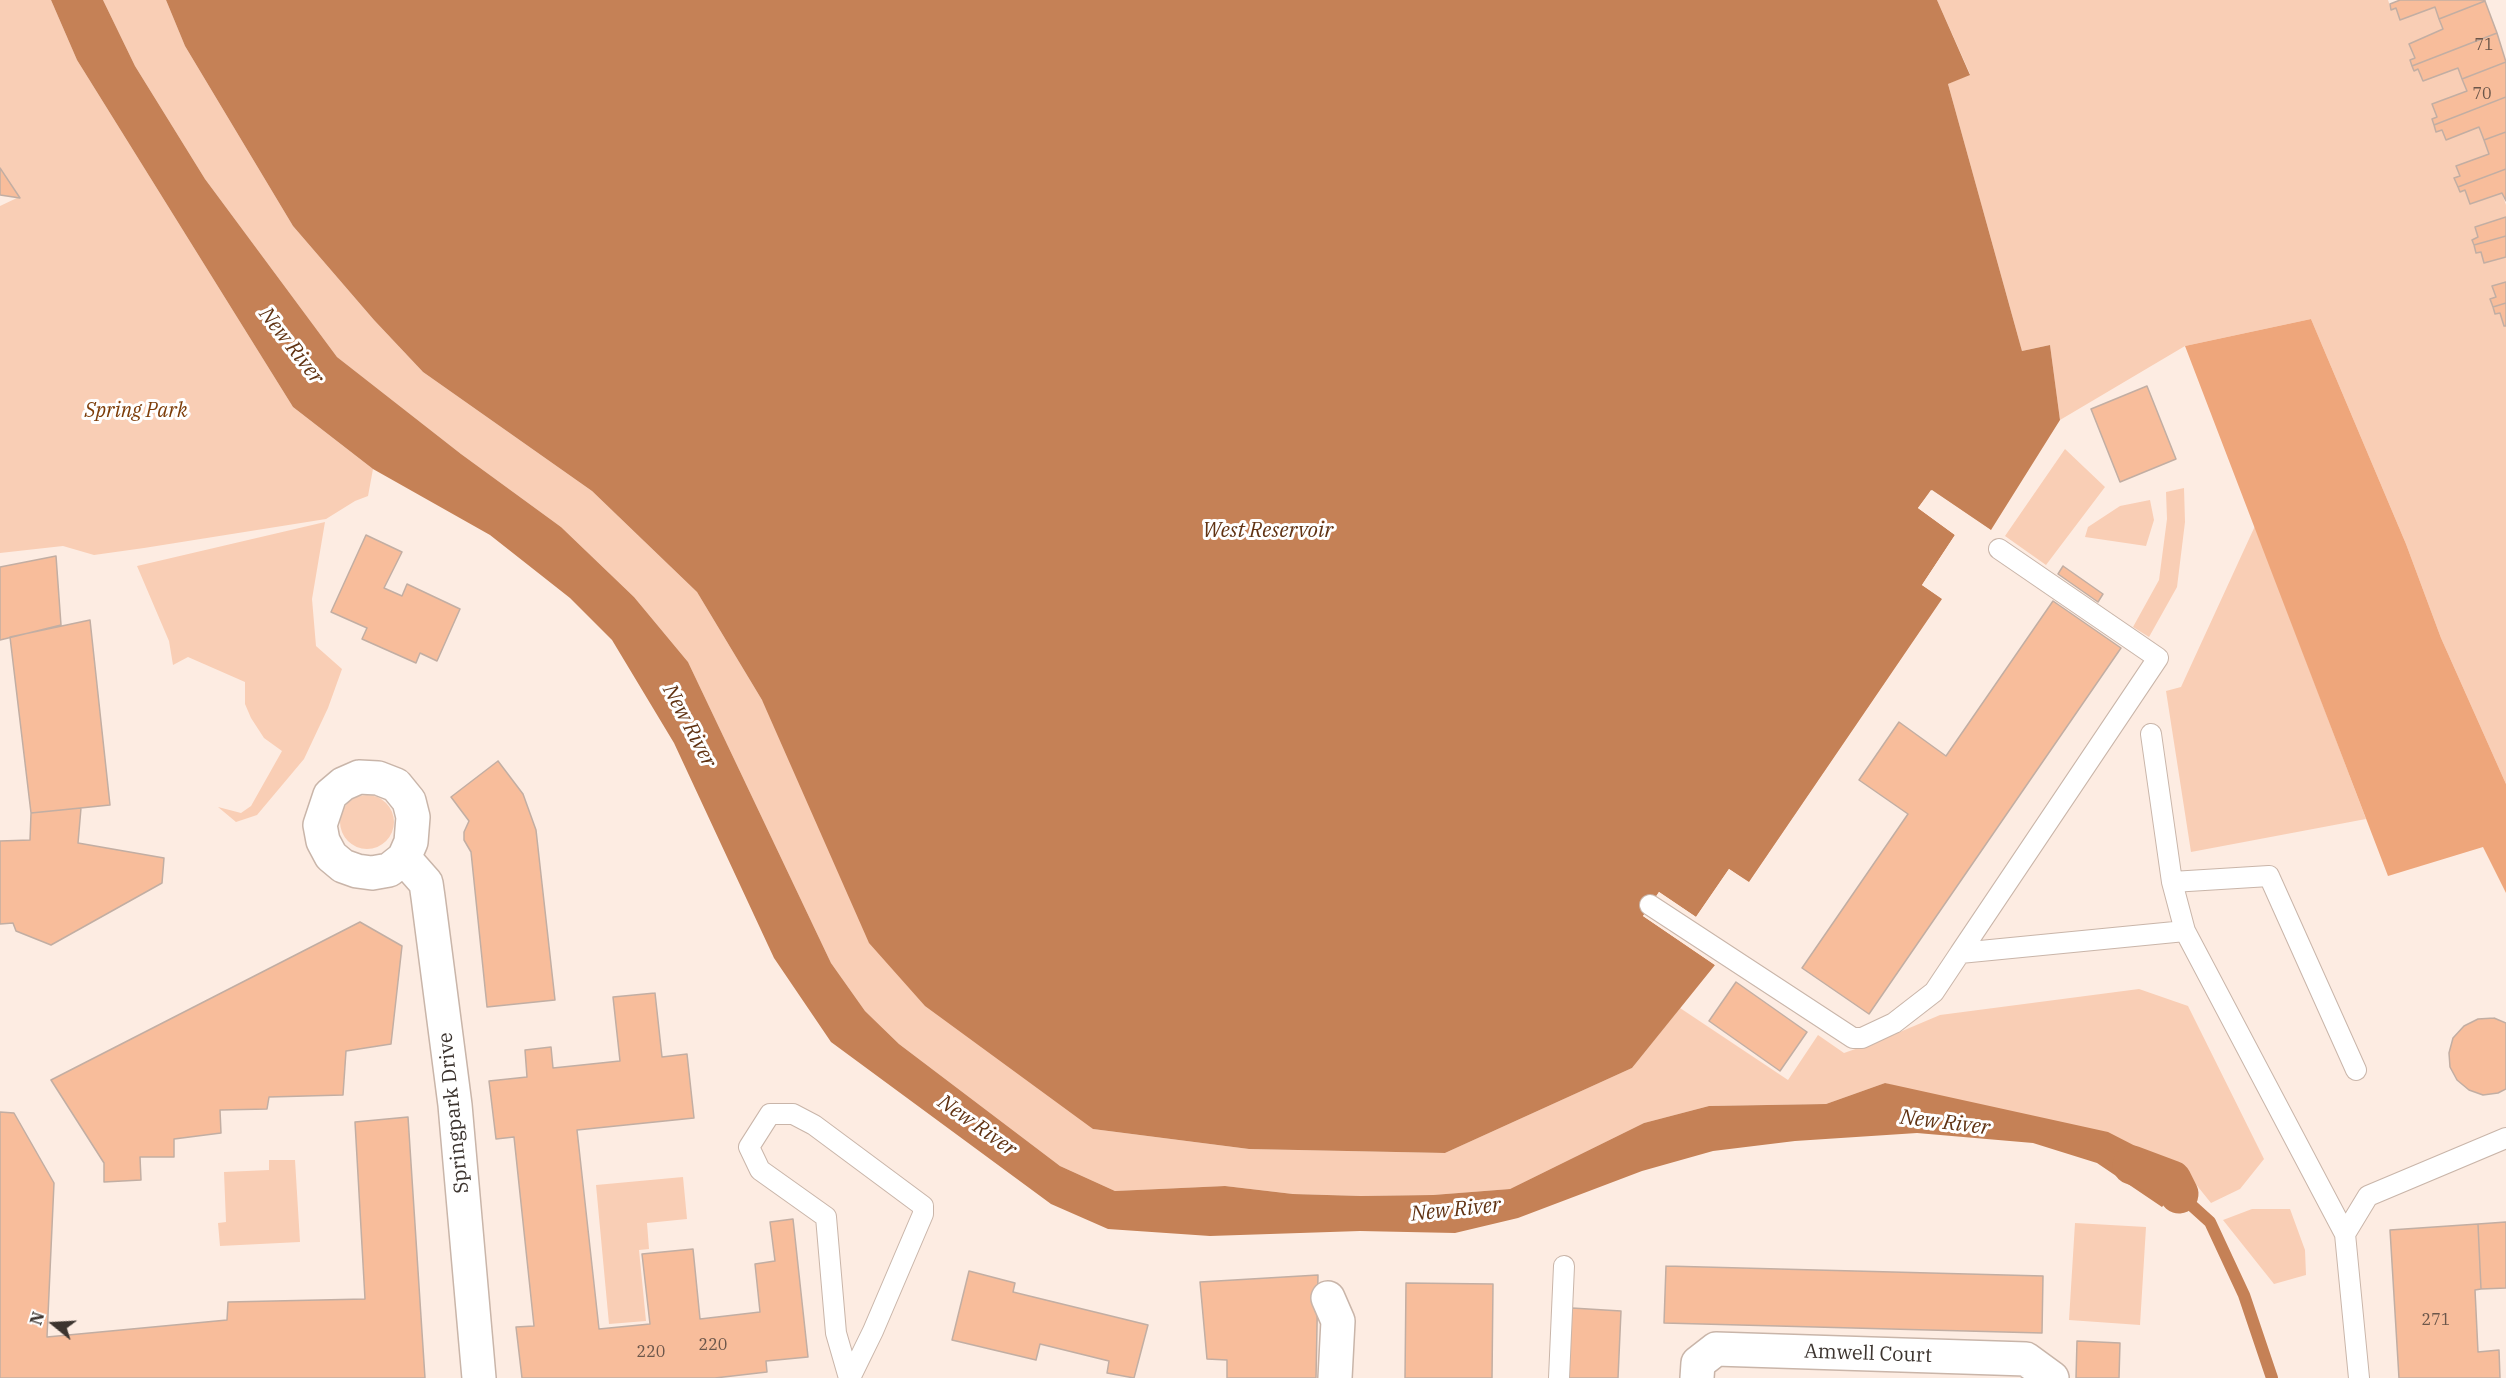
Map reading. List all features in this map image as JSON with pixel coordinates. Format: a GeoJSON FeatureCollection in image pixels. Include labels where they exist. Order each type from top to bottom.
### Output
{"type":"FeatureCollection","features":[{"type":"Feature","properties":{"kind":"street","name":"Springpark Drive"},"geometry":{"type":"LineString","coordinates":[[404,858],[426,883],[454,1105],[479,1378]]}},
{"type":"Feature","properties":{"kind":"street"},"geometry":{"type":"LineString","coordinates":[[1328,1298],[1338,1322],[1335,1378]]}},
{"type":"Feature","properties":{"kind":"street","name":"Amwell Court"},"geometry":{"type":"LineString","coordinates":[[1697,1378],[1698,1363],[1716,1349],[2026,1359],[2052,1378]]}},
{"type":"Feature","properties":{"kind":"lane"},"geometry":{"type":"LineString","coordinates":[[1650,905],[1853,1038],[1862,1038],[1894,1023],[1934,992],[2158,658],[1999,549]]}},
{"type":"Feature","properties":{"kind":"lane"},"geometry":{"type":"LineString","coordinates":[[2151,734],[2172,882],[2185,931],[2345,1234],[2360,1378]]}},
{"type":"Feature","properties":{"kind":"lane"},"geometry":{"type":"LineString","coordinates":[[2172,882],[2269,876],[2356,1070]]}},
{"type":"Feature","properties":{"kind":"lane"},"geometry":{"type":"LineString","coordinates":[[1960,953],[2185,931]]}},
{"type":"Feature","properties":{"kind":"lane"},"geometry":{"type":"LineString","coordinates":[[770,1114],[793,1114],[814,1125],[923,1206],[923,1214],[873,1331],[849,1378],[836,1333],[825,1217],[760,1170],[748,1146],[770,1114]]}},
{"type":"Feature","properties":{"kind":"lane"},"geometry":{"type":"LineString","coordinates":[[2345,1234],[2368,1196],[2506,1138]]}},
{"type":"Feature","properties":{"kind":"lane"},"geometry":{"type":"LineString","coordinates":[[1559,1378],[1564,1266]]}},
{"type":"Feature","properties":{"kind":"green space","name":"Spring Park"},"geometry":{"type":"Polygon","coordinates":[[[0,0],[51,0],[77,60],[293,407],[373,469],[368,496],[355,501],[326,519],[144,548],[94,555],[63,546],[0,553],[0,206],[19,197],[0,168],[0,0]]]}},
{"type":"Feature","properties":{"kind":"green space"},"geometry":{"type":"Polygon","coordinates":[[[103,0],[166,0],[185,46],[293,226],[374,320],[423,372],[592,491],[697,592],[762,700],[1093,1129],[1249,1149],[1445,1153],[1632,1068],[1680,1008],[1788,1080],[1818,1035],[1844,1053],[1940,1015],[2139,989],[2188,1006],[2264,1159],[2240,1189],[2211,1203],[2186,1172],[1885,1083],[1826,1104],[1709,1106],[1644,1123],[1510,1189],[1433,1195],[1361,1196],[1293,1194],[1225,1186],[1115,1191],[1060,1166],[899,1044],[865,1011],[831,963],[688,662],[634,597],[561,527],[461,454],[337,357],[205,179],[135,66],[103,0]]]}},
{"type":"Feature","properties":{"kind":"green space"},"geometry":{"type":"Polygon","coordinates":[[[1937,0],[2388,0],[2391,9],[2396,8],[2400,20],[2435,7],[2443,29],[2409,44],[2415,58],[2410,60],[2414,70],[2418,69],[2423,81],[2458,68],[2467,91],[2442,130],[2446,140],[2479,127],[2489,154],[2457,166],[2460,176],[2455,178],[2460,192],[2465,190],[2471,204],[2502,193],[2506,205],[2506,217],[2475,227],[2478,237],[2472,240],[2476,253],[2506,257],[2506,282],[2492,286],[2496,297],[2491,299],[2495,314],[2500,313],[2504,326],[2506,326],[2506,784],[2441,638],[2406,544],[2311,319],[2185,346],[2060,420],[2050,345],[2022,351],[1948,84],[1970,74],[1937,0]]]}},
{"type":"Feature","properties":{"kind":"green space"},"geometry":{"type":"Polygon","coordinates":[[[2065,449],[2105,487],[2046,565],[2005,536],[2065,449]]]}},
{"type":"Feature","properties":{"kind":"green space"},"geometry":{"type":"Polygon","coordinates":[[[2184,488],[2185,522],[2177,587],[2149,637],[2133,627],[2159,580],[2167,519],[2166,492],[2184,488]]]}},
{"type":"Feature","properties":{"kind":"green space"},"geometry":{"type":"Polygon","coordinates":[[[2150,500],[2154,520],[2146,546],[2085,537],[2088,527],[2120,506],[2150,500]]]}},
{"type":"Feature","properties":{"kind":"green space"},"geometry":{"type":"Polygon","coordinates":[[[325,522],[312,599],[316,646],[342,669],[328,708],[304,759],[257,815],[236,822],[218,807],[241,813],[251,806],[282,751],[264,738],[251,718],[245,704],[245,682],[188,657],[173,665],[169,641],[137,566],[325,522]]]}},
{"type":"Feature","properties":{"kind":"green space"},"geometry":{"type":"Polygon","coordinates":[[[2255,526],[2366,819],[2191,852],[2166,691],[2181,687],[2255,526]]]}},
{"type":"Feature","properties":{"kind":"green space"},"geometry":{"type":"Polygon","coordinates":[[[362,795],[372,795],[382,799],[390,807],[394,822],[390,837],[382,845],[372,849],[362,849],[352,845],[344,837],[340,827],[340,817],[344,807],[352,799],[362,795]]]}},
{"type":"Feature","properties":{"kind":"green space"},"geometry":{"type":"Polygon","coordinates":[[[269,1160],[295,1160],[300,1242],[220,1246],[218,1223],[226,1222],[224,1172],[269,1170],[269,1160]]]}},
{"type":"Feature","properties":{"kind":"green space"},"geometry":{"type":"Polygon","coordinates":[[[683,1177],[687,1219],[647,1223],[649,1249],[639,1250],[646,1321],[609,1324],[596,1185],[683,1177]]]}},
{"type":"Feature","properties":{"kind":"green space"},"geometry":{"type":"Polygon","coordinates":[[[2252,1209],[2290,1209],[2305,1250],[2306,1275],[2274,1284],[2223,1220],[2252,1209]]]}},
{"type":"Feature","properties":{"kind":"green space"},"geometry":{"type":"Polygon","coordinates":[[[2075,1223],[2146,1227],[2140,1325],[2069,1320],[2075,1223]]]}},
{"type":"Feature","properties":{"kind":"shaded area"},"geometry":{"type":"Polygon","coordinates":[[[2311,319],[2406,544],[2441,638],[2506,784],[2506,893],[2483,847],[2388,876],[2185,346],[2311,319]]]}},
{"type":"Feature","properties":{"kind":"water"},"geometry":{"type":"Polygon","coordinates":[[[51,0],[103,0],[135,66],[205,179],[337,357],[461,454],[561,527],[634,597],[688,662],[831,963],[865,1011],[899,1044],[1060,1166],[1115,1191],[1225,1186],[1293,1194],[1361,1196],[1433,1195],[1510,1189],[1644,1123],[1709,1106],[1826,1104],[1885,1083],[2108,1132],[2186,1172],[2186,1178],[2162,1207],[2097,1163],[2033,1143],[1917,1133],[1795,1141],[1713,1151],[1642,1171],[1518,1218],[1455,1233],[1360,1231],[1210,1236],[1108,1229],[1051,1204],[831,1042],[774,958],[674,743],[612,640],[570,598],[490,535],[373,469],[293,407],[77,60],[51,0]]]}},
{"type":"Feature","properties":{"kind":"water","name":"West Reservoir"},"geometry":{"type":"Polygon","coordinates":[[[166,0],[1937,0],[1970,75],[1948,84],[2022,351],[2050,345],[2060,420],[1991,530],[1932,490],[1918,508],[1955,535],[1922,585],[1943,599],[1749,883],[1729,869],[1696,917],[1659,892],[1643,916],[1715,965],[1632,1068],[1445,1153],[1249,1149],[1093,1129],[925,1006],[869,943],[762,700],[697,592],[592,491],[423,372],[374,320],[293,226],[185,46],[166,0]]]}},
{"type":"Feature","properties":{"kind":"pier"},"geometry":{"type":"Polygon","coordinates":[[[1931,490],[1993,532],[1989,533],[1932,494],[1922,508],[1958,535],[1926,584],[1945,597],[1945,601],[1751,885],[1747,885],[1729,873],[1697,920],[1660,896],[1647,915],[1716,963],[1715,965],[1643,916],[1659,892],[1696,917],[1729,869],[1749,882],[1942,599],[1922,585],[1955,535],[1918,508],[1931,490]]]}},
{"type":"Feature","properties":{"kind":"building"},"geometry":{"type":"Polygon","coordinates":[[[2400,0],[2485,1],[2439,19],[2435,7],[2400,20],[2396,8],[2391,10],[2390,4],[2400,0]]]}},
{"type":"Feature","properties":{"kind":"building"},"geometry":{"type":"Polygon","coordinates":[[[2485,1],[2497,33],[2412,66],[2410,60],[2415,58],[2409,44],[2443,29],[2439,19],[2485,1]]]}},
{"type":"Feature","properties":{"kind":"building"},"geometry":{"type":"Polygon","coordinates":[[[2497,33],[2506,62],[2462,79],[2458,68],[2423,81],[2418,69],[2414,71],[2412,66],[2497,33]]]}},
{"type":"Feature","properties":{"kind":"building"},"geometry":{"type":"Polygon","coordinates":[[[2506,62],[2506,97],[2434,125],[2432,119],[2437,117],[2432,104],[2467,91],[2462,79],[2506,62]]]}},
{"type":"Feature","properties":{"kind":"building"},"geometry":{"type":"Polygon","coordinates":[[[2506,97],[2506,132],[2484,140],[2479,127],[2446,140],[2442,130],[2436,132],[2434,125],[2506,97]]]}},
{"type":"Feature","properties":{"kind":"building"},"geometry":{"type":"Polygon","coordinates":[[[2506,132],[2506,169],[2458,187],[2454,178],[2460,176],[2456,166],[2489,154],[2484,140],[2506,132]]]}},
{"type":"Feature","properties":{"kind":"building"},"geometry":{"type":"Polygon","coordinates":[[[0,168],[20,198],[0,195],[0,168]]]}},
{"type":"Feature","properties":{"kind":"building"},"geometry":{"type":"Polygon","coordinates":[[[2506,169],[2506,201],[2502,193],[2470,204],[2465,190],[2460,192],[2458,187],[2506,169]]]}},
{"type":"Feature","properties":{"kind":"building"},"geometry":{"type":"Polygon","coordinates":[[[2506,217],[2506,236],[2474,245],[2472,240],[2478,237],[2475,227],[2506,217]]]}},
{"type":"Feature","properties":{"kind":"building"},"geometry":{"type":"Polygon","coordinates":[[[2506,236],[2506,257],[2484,263],[2481,252],[2476,253],[2474,245],[2506,236]]]}},
{"type":"Feature","properties":{"kind":"building"},"geometry":{"type":"Polygon","coordinates":[[[2506,282],[2506,303],[2493,307],[2490,299],[2496,297],[2492,286],[2506,282]]]}},
{"type":"Feature","properties":{"kind":"building"},"geometry":{"type":"Polygon","coordinates":[[[2506,303],[2506,326],[2504,326],[2500,313],[2495,314],[2493,307],[2506,303]]]}},
{"type":"Feature","properties":{"kind":"building"},"geometry":{"type":"Polygon","coordinates":[[[2147,386],[2176,459],[2120,482],[2091,409],[2147,386]]]}},
{"type":"Feature","properties":{"kind":"building"},"geometry":{"type":"Polygon","coordinates":[[[366,535],[402,552],[384,588],[402,596],[407,584],[460,609],[437,661],[420,653],[416,663],[362,639],[367,628],[331,612],[366,535]]]}},
{"type":"Feature","properties":{"kind":"building"},"geometry":{"type":"Polygon","coordinates":[[[56,556],[61,625],[0,640],[0,567],[56,556]]]}},
{"type":"Feature","properties":{"kind":"building"},"geometry":{"type":"Polygon","coordinates":[[[2063,566],[2103,594],[2098,602],[2058,574],[2063,566]]]}},
{"type":"Feature","properties":{"kind":"building"},"geometry":{"type":"Polygon","coordinates":[[[2053,601],[2121,648],[1869,1014],[1802,968],[1908,814],[1859,780],[1899,722],[1946,756],[2053,601]]]}},
{"type":"Feature","properties":{"kind":"building"},"geometry":{"type":"Polygon","coordinates":[[[90,620],[110,805],[31,813],[10,637],[90,620]]]}},
{"type":"Feature","properties":{"kind":"building"},"geometry":{"type":"Polygon","coordinates":[[[498,761],[523,794],[536,830],[555,1000],[487,1007],[471,852],[464,840],[464,832],[469,821],[451,797],[498,761]]]}},
{"type":"Feature","properties":{"kind":"building"},"geometry":{"type":"Polygon","coordinates":[[[81,808],[78,843],[164,858],[162,883],[51,945],[16,931],[13,923],[0,924],[0,841],[30,840],[31,813],[81,808]]]}},
{"type":"Feature","properties":{"kind":"building"},"geometry":{"type":"Polygon","coordinates":[[[360,922],[402,946],[391,1044],[346,1051],[343,1095],[269,1097],[267,1109],[220,1110],[221,1133],[174,1139],[174,1157],[140,1157],[141,1180],[104,1182],[104,1163],[51,1080],[360,922]]]}},
{"type":"Feature","properties":{"kind":"building"},"geometry":{"type":"Polygon","coordinates":[[[1736,982],[1807,1032],[1780,1071],[1709,1021],[1736,982]]]}},
{"type":"Feature","properties":{"kind":"building"},"geometry":{"type":"Polygon","coordinates":[[[655,993],[662,1057],[687,1054],[694,1118],[577,1130],[599,1329],[650,1324],[642,1254],[693,1249],[700,1319],[760,1312],[755,1264],[775,1261],[770,1222],[793,1219],[808,1357],[766,1361],[767,1372],[715,1378],[522,1378],[516,1327],[534,1326],[514,1137],[496,1139],[489,1081],[527,1077],[525,1050],[551,1047],[553,1068],[620,1061],[613,997],[655,993]]]}},
{"type":"Feature","properties":{"kind":"building"},"geometry":{"type":"Polygon","coordinates":[[[2494,1018],[2506,1023],[2506,1089],[2498,1093],[2483,1095],[2469,1090],[2457,1080],[2450,1067],[2449,1053],[2453,1038],[2464,1026],[2478,1019],[2494,1018]]]}},
{"type":"Feature","properties":{"kind":"building"},"geometry":{"type":"Polygon","coordinates":[[[0,1112],[14,1113],[54,1183],[47,1337],[227,1320],[228,1302],[365,1299],[355,1122],[408,1117],[425,1378],[0,1378],[0,1112]]]}},
{"type":"Feature","properties":{"kind":"building"},"geometry":{"type":"Polygon","coordinates":[[[2506,1222],[2506,1288],[2481,1289],[2478,1224],[2506,1222]]]}},
{"type":"Feature","properties":{"kind":"building"},"geometry":{"type":"Polygon","coordinates":[[[2478,1224],[2481,1289],[2475,1290],[2478,1352],[2499,1350],[2500,1378],[2399,1378],[2390,1230],[2478,1224]]]}},
{"type":"Feature","properties":{"kind":"building"},"geometry":{"type":"Polygon","coordinates":[[[1666,1266],[2043,1276],[2042,1333],[1664,1323],[1666,1266]]]}},
{"type":"Feature","properties":{"kind":"building"},"geometry":{"type":"Polygon","coordinates":[[[969,1271],[1015,1283],[1013,1292],[1148,1325],[1134,1378],[1107,1373],[1109,1361],[1040,1344],[1036,1360],[952,1340],[969,1271]]]}},
{"type":"Feature","properties":{"kind":"building"},"geometry":{"type":"Polygon","coordinates":[[[1318,1275],[1316,1378],[1227,1378],[1227,1360],[1207,1359],[1200,1282],[1318,1275]]]}},
{"type":"Feature","properties":{"kind":"building"},"geometry":{"type":"Polygon","coordinates":[[[1406,1283],[1493,1284],[1492,1378],[1405,1378],[1406,1283]]]}},
{"type":"Feature","properties":{"kind":"building"},"geometry":{"type":"Polygon","coordinates":[[[1572,1308],[1621,1311],[1618,1378],[1568,1378],[1572,1308]]]}},
{"type":"Feature","properties":{"kind":"building"},"geometry":{"type":"Polygon","coordinates":[[[2077,1341],[2120,1343],[2119,1378],[2076,1378],[2077,1341]]]}},
{"type":"Feature","properties":{"kind":"waterway","name":"New River"},"geometry":{"type":"LineString","coordinates":[[2132,1165],[2172,1180],[2179,1194]]}},
{"type":"Feature","properties":{"kind":"waterway","name":"New River"},"geometry":{"type":"LineString","coordinates":[[2179,1194],[2210,1222],[2244,1295],[2272,1378]]}}]}
